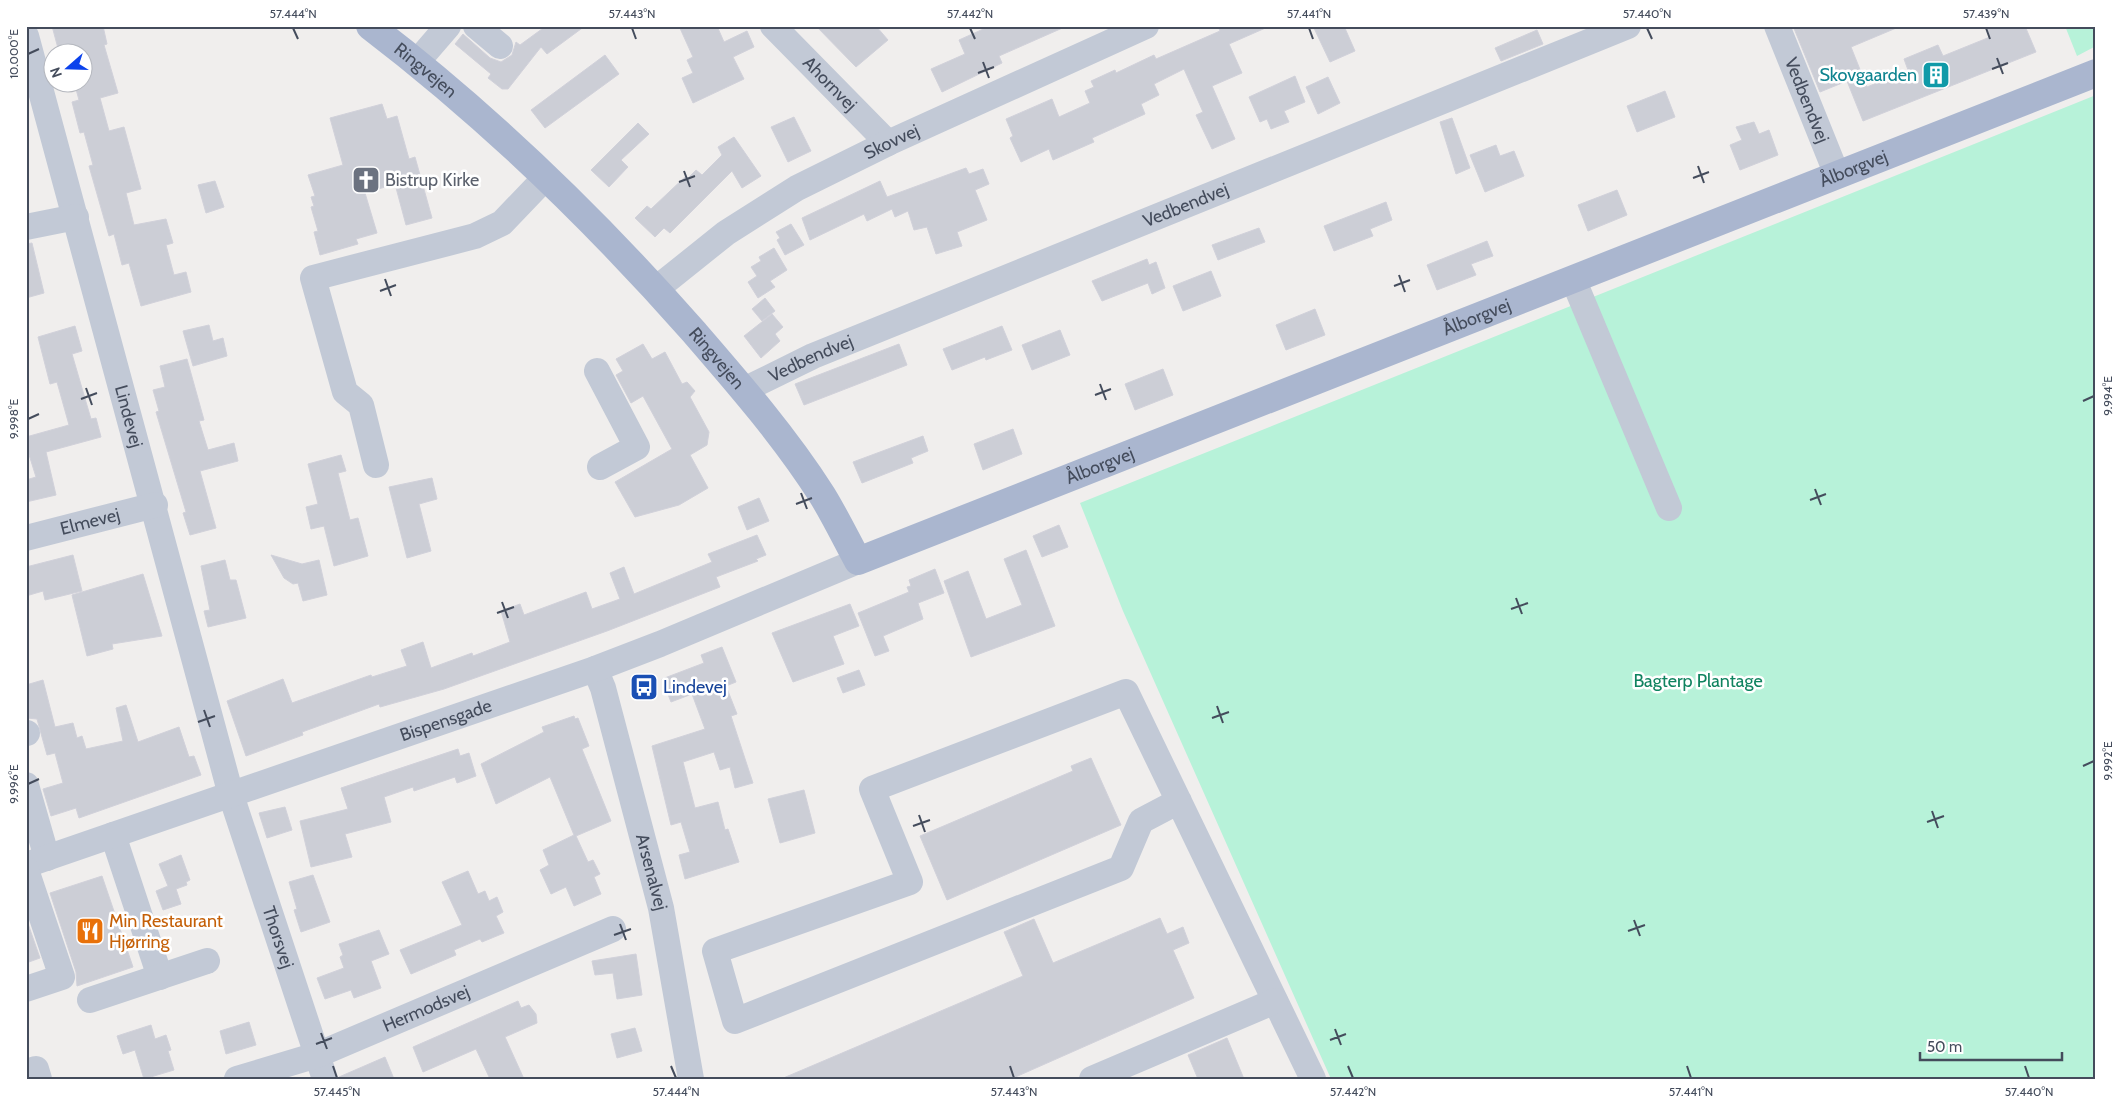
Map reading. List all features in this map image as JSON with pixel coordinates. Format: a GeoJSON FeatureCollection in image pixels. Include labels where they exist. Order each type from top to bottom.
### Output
{"type":"FeatureCollection","features":[{"type":"Feature","properties":{"kind":"main road","name":"Ringvejen"},"geometry":{"type":"LineString","coordinates":[[370,26],[417,62],[546,177],[656,289],[744,390],[822,495],[858,561]]}},
{"type":"Feature","properties":{"kind":"main road","name":"Ålborgvej"},"geometry":{"type":"LineString","coordinates":[[858,561],[2096,73]]}},
{"type":"Feature","properties":{"kind":"street"},"geometry":{"type":"LineString","coordinates":[[417,62],[448,26]]}},
{"type":"Feature","properties":{"kind":"street"},"geometry":{"type":"LineString","coordinates":[[476,26],[500,46]]}},
{"type":"Feature","properties":{"kind":"street","name":"Ahornvej"},"geometry":{"type":"LineString","coordinates":[[773,26],[888,142]]}},
{"type":"Feature","properties":{"kind":"street","name":"Skovvej"},"geometry":{"type":"LineString","coordinates":[[656,289],[726,233],[797,188],[888,142],[1146,26]]}},
{"type":"Feature","properties":{"kind":"street","name":"Vedbendvej"},"geometry":{"type":"LineString","coordinates":[[744,390],[813,356],[1628,26]]}},
{"type":"Feature","properties":{"kind":"street","name":"Vedbendvej"},"geometry":{"type":"LineString","coordinates":[[1777,26],[1837,175]]}},
{"type":"Feature","properties":{"kind":"street","name":"Lindevej"},"geometry":{"type":"LineString","coordinates":[[26,36],[155,505],[231,795]]}},
{"type":"Feature","properties":{"kind":"street"},"geometry":{"type":"LineString","coordinates":[[376,466],[361,405],[345,392],[313,278],[474,236],[502,223],[546,177]]}},
{"type":"Feature","properties":{"kind":"street"},"geometry":{"type":"LineString","coordinates":[[26,227],[76,217]]}},
{"type":"Feature","properties":{"kind":"street"},"geometry":{"type":"LineString","coordinates":[[1573,279],[1669,508]]}},
{"type":"Feature","properties":{"kind":"street"},"geometry":{"type":"LineString","coordinates":[[597,371],[637,447],[600,467]]}},
{"type":"Feature","properties":{"kind":"street","name":"Elmevej"},"geometry":{"type":"LineString","coordinates":[[26,538],[155,505]]}},
{"type":"Feature","properties":{"kind":"street","name":"Bispensgade"},"geometry":{"type":"LineString","coordinates":[[33,864],[595,669],[660,644],[858,561]]}},
{"type":"Feature","properties":{"kind":"street","name":"Arsenalvej"},"geometry":{"type":"LineString","coordinates":[[595,669],[602,688],[661,908],[691,1079]]}},
{"type":"Feature","properties":{"kind":"street"},"geometry":{"type":"LineString","coordinates":[[1179,801],[1141,822],[1122,868],[735,1021],[715,951],[910,882],[872,789],[1126,692],[1179,801],[1276,1001],[1314,1079]]}},
{"type":"Feature","properties":{"kind":"street"},"geometry":{"type":"LineString","coordinates":[[26,785],[33,864],[62,977],[26,989]]}},
{"type":"Feature","properties":{"kind":"street","name":"Thorsvej"},"geometry":{"type":"LineString","coordinates":[[231,795],[321,1067]]}},
{"type":"Feature","properties":{"kind":"street"},"geometry":{"type":"LineString","coordinates":[[113,835],[160,977]]}},
{"type":"Feature","properties":{"kind":"street","name":"Hermodsvej"},"geometry":{"type":"LineString","coordinates":[[237,1079],[321,1067],[613,929]]}},
{"type":"Feature","properties":{"kind":"street"},"geometry":{"type":"LineString","coordinates":[[90,1000],[207,961]]}},
{"type":"Feature","properties":{"kind":"street"},"geometry":{"type":"LineString","coordinates":[[1092,1079],[1276,1001]]}},
{"type":"Feature","properties":{"kind":"street"},"geometry":{"type":"LineString","coordinates":[[26,1072],[36,1069],[39,1079]]}},
{"type":"Feature","properties":{"kind":"green space"},"geometry":{"type":"Polygon","coordinates":[[[2065,26],[2096,26],[2096,46],[2077,56],[2065,26]]]}},
{"type":"Feature","properties":{"kind":"green space","name":"Bagterp Plantage"},"geometry":{"type":"Polygon","coordinates":[[[2096,95],[2096,1079],[1331,1079],[1123,611],[1080,503],[2096,95]]]}},
{"type":"Feature","properties":{"kind":"building"},"geometry":{"type":"Polygon","coordinates":[[[52,26],[103,26],[107,44],[104,45],[118,93],[100,98],[109,131],[124,127],[141,189],[126,193],[134,225],[166,219],[173,243],[166,245],[174,275],[186,272],[191,292],[141,306],[129,263],[122,265],[114,234],[109,236],[89,166],[93,165],[84,132],[80,133],[72,102],[79,100],[77,92],[92,92],[92,42],[56,42],[52,26]]]}},
{"type":"Feature","properties":{"kind":"building"},"geometry":{"type":"Polygon","coordinates":[[[546,26],[585,26],[547,54],[541,47],[508,89],[502,89],[488,78],[491,74],[455,44],[463,34],[490,58],[501,62],[512,55],[516,42],[520,45],[546,26]]]}},
{"type":"Feature","properties":{"kind":"building"},"geometry":{"type":"Polygon","coordinates":[[[679,26],[717,26],[724,42],[747,31],[754,47],[733,57],[744,79],[693,103],[682,78],[693,73],[687,60],[693,57],[679,26]]]}},
{"type":"Feature","properties":{"kind":"building"},"geometry":{"type":"Polygon","coordinates":[[[816,26],[876,26],[888,40],[856,67],[816,26]]]}},
{"type":"Feature","properties":{"kind":"building"},"geometry":{"type":"Polygon","coordinates":[[[990,26],[1067,26],[999,56],[1002,63],[942,92],[931,69],[965,54],[959,40],[990,26]]]}},
{"type":"Feature","properties":{"kind":"building"},"geometry":{"type":"Polygon","coordinates":[[[1218,26],[1270,26],[1229,44],[1242,73],[1212,86],[1235,139],[1212,149],[1196,115],[1203,112],[1184,69],[1154,84],[1159,95],[1141,104],[1145,114],[1092,138],[1094,142],[1053,160],[1049,149],[1021,162],[1010,138],[1013,136],[1006,119],[1052,99],[1059,117],[1090,103],[1085,91],[1094,87],[1091,81],[1115,70],[1116,73],[1154,55],[1156,59],[1220,31],[1218,26]]]}},
{"type":"Feature","properties":{"kind":"building"},"geometry":{"type":"Polygon","coordinates":[[[1313,26],[1344,26],[1355,51],[1330,62],[1313,26]]]}},
{"type":"Feature","properties":{"kind":"building","name":"Skovgaarden"},"geometry":{"type":"Polygon","coordinates":[[[1793,26],[1901,26],[1851,47],[1867,87],[1908,70],[1904,59],[1938,45],[1943,56],[1990,37],[1985,26],[2025,26],[2036,52],[1863,121],[1847,81],[1820,92],[1793,26]]]}},
{"type":"Feature","properties":{"kind":"building"},"geometry":{"type":"Polygon","coordinates":[[[1537,30],[1543,44],[1501,61],[1495,48],[1537,30]]]}},
{"type":"Feature","properties":{"kind":"building"},"geometry":{"type":"Polygon","coordinates":[[[605,55],[619,74],[545,128],[531,110],[605,55]]]}},
{"type":"Feature","properties":{"kind":"building"},"geometry":{"type":"Polygon","coordinates":[[[1295,76],[1305,102],[1284,111],[1289,122],[1271,129],[1267,119],[1260,122],[1249,97],[1295,76]]]}},
{"type":"Feature","properties":{"kind":"building"},"geometry":{"type":"Polygon","coordinates":[[[1328,77],[1340,103],[1318,114],[1306,87],[1328,77]]]}},
{"type":"Feature","properties":{"kind":"building"},"geometry":{"type":"Polygon","coordinates":[[[1665,91],[1675,117],[1637,132],[1627,106],[1665,91]]]}},
{"type":"Feature","properties":{"kind":"building","name":"Bistrup Kirke"},"geometry":{"type":"Polygon","coordinates":[[[382,104],[387,119],[397,116],[409,159],[415,157],[432,218],[406,225],[395,184],[365,193],[377,233],[356,239],[358,244],[320,255],[314,232],[318,231],[311,207],[314,206],[311,197],[315,196],[308,175],[343,165],[330,118],[382,104]]]}},
{"type":"Feature","properties":{"kind":"building"},"geometry":{"type":"Polygon","coordinates":[[[794,117],[811,151],[788,162],[771,127],[794,117]]]}},
{"type":"Feature","properties":{"kind":"building"},"geometry":{"type":"Polygon","coordinates":[[[1452,118],[1470,168],[1456,174],[1440,122],[1452,118]]]}},
{"type":"Feature","properties":{"kind":"building"},"geometry":{"type":"Polygon","coordinates":[[[1754,122],[1759,134],[1769,130],[1778,155],[1740,170],[1730,145],[1742,140],[1736,127],[1754,122]]]}},
{"type":"Feature","properties":{"kind":"building"},"geometry":{"type":"Polygon","coordinates":[[[638,123],[649,134],[621,160],[628,167],[609,187],[591,170],[638,123]]]}},
{"type":"Feature","properties":{"kind":"building"},"geometry":{"type":"Polygon","coordinates":[[[734,137],[761,176],[742,188],[732,171],[670,233],[664,228],[655,237],[635,218],[647,206],[651,209],[686,176],[688,178],[696,170],[702,175],[722,155],[718,147],[734,137]]]}},
{"type":"Feature","properties":{"kind":"building"},"geometry":{"type":"Polygon","coordinates":[[[1496,145],[1500,156],[1514,151],[1524,176],[1485,192],[1470,155],[1496,145]]]}},
{"type":"Feature","properties":{"kind":"building"},"geometry":{"type":"Polygon","coordinates":[[[966,168],[969,174],[983,169],[989,184],[975,190],[987,220],[957,232],[962,246],[936,254],[927,227],[914,230],[908,211],[895,217],[892,209],[867,221],[864,214],[810,240],[802,218],[880,181],[887,197],[966,168]]]}},
{"type":"Feature","properties":{"kind":"building"},"geometry":{"type":"Polygon","coordinates":[[[215,181],[224,207],[206,213],[198,185],[215,181]]]}},
{"type":"Feature","properties":{"kind":"building"},"geometry":{"type":"Polygon","coordinates":[[[1617,190],[1627,215],[1588,231],[1578,205],[1617,190]]]}},
{"type":"Feature","properties":{"kind":"building"},"geometry":{"type":"Polygon","coordinates":[[[1386,202],[1392,220],[1370,229],[1373,236],[1334,251],[1324,226],[1386,202]]]}},
{"type":"Feature","properties":{"kind":"building"},"geometry":{"type":"Polygon","coordinates":[[[791,224],[804,245],[785,255],[777,240],[780,238],[776,232],[791,224]]]}},
{"type":"Feature","properties":{"kind":"building"},"geometry":{"type":"Polygon","coordinates":[[[1259,228],[1265,242],[1218,260],[1212,245],[1259,228]]]}},
{"type":"Feature","properties":{"kind":"building"},"geometry":{"type":"Polygon","coordinates":[[[1487,241],[1493,256],[1471,264],[1476,275],[1437,290],[1427,265],[1487,241]]]}},
{"type":"Feature","properties":{"kind":"building"},"geometry":{"type":"Polygon","coordinates":[[[32,243],[44,293],[26,298],[26,244],[32,243]]]}},
{"type":"Feature","properties":{"kind":"building"},"geometry":{"type":"Polygon","coordinates":[[[774,248],[787,270],[770,281],[775,287],[758,298],[748,282],[757,276],[751,267],[761,261],[759,257],[774,248]]]}},
{"type":"Feature","properties":{"kind":"building"},"geometry":{"type":"Polygon","coordinates":[[[1147,259],[1149,265],[1156,262],[1165,288],[1152,294],[1148,283],[1102,301],[1092,281],[1147,259]]]}},
{"type":"Feature","properties":{"kind":"building"},"geometry":{"type":"Polygon","coordinates":[[[1211,271],[1221,296],[1183,311],[1173,286],[1211,271]]]}},
{"type":"Feature","properties":{"kind":"building"},"geometry":{"type":"Polygon","coordinates":[[[765,298],[775,311],[762,321],[752,309],[765,298]]]}},
{"type":"Feature","properties":{"kind":"building"},"geometry":{"type":"Polygon","coordinates":[[[1315,309],[1325,335],[1286,350],[1276,325],[1315,309]]]}},
{"type":"Feature","properties":{"kind":"building"},"geometry":{"type":"Polygon","coordinates":[[[772,314],[783,327],[775,334],[780,341],[761,358],[744,336],[772,314]]]}},
{"type":"Feature","properties":{"kind":"building"},"geometry":{"type":"Polygon","coordinates":[[[209,325],[213,341],[223,338],[227,356],[193,366],[183,331],[209,325]]]}},
{"type":"Feature","properties":{"kind":"building"},"geometry":{"type":"Polygon","coordinates":[[[75,326],[82,351],[72,354],[91,419],[96,418],[101,437],[46,452],[56,495],[26,502],[26,480],[36,477],[26,445],[26,437],[69,425],[57,382],[50,384],[38,337],[75,326]]]}},
{"type":"Feature","properties":{"kind":"building"},"geometry":{"type":"Polygon","coordinates":[[[1002,326],[1012,350],[986,360],[985,357],[952,370],[943,349],[1002,326]]]}},
{"type":"Feature","properties":{"kind":"building"},"geometry":{"type":"Polygon","coordinates":[[[1060,330],[1070,355],[1032,370],[1022,345],[1060,330]]]}},
{"type":"Feature","properties":{"kind":"building"},"geometry":{"type":"Polygon","coordinates":[[[643,344],[652,359],[665,352],[682,384],[687,382],[695,391],[690,397],[709,432],[707,445],[690,455],[708,488],[679,505],[635,517],[615,482],[672,449],[643,396],[631,403],[616,375],[623,371],[616,359],[643,344]]]}},
{"type":"Feature","properties":{"kind":"building"},"geometry":{"type":"Polygon","coordinates":[[[899,344],[907,365],[804,405],[795,384],[899,344]]]}},
{"type":"Feature","properties":{"kind":"building"},"geometry":{"type":"Polygon","coordinates":[[[187,359],[204,420],[199,421],[208,450],[234,443],[238,461],[200,471],[216,528],[190,535],[183,513],[186,512],[156,412],[159,411],[153,390],[165,387],[160,366],[187,359]]]}},
{"type":"Feature","properties":{"kind":"building"},"geometry":{"type":"Polygon","coordinates":[[[1163,369],[1173,395],[1135,410],[1125,384],[1163,369]]]}},
{"type":"Feature","properties":{"kind":"building"},"geometry":{"type":"Polygon","coordinates":[[[1013,429],[1022,454],[983,470],[974,444],[1013,429]]]}},
{"type":"Feature","properties":{"kind":"building"},"geometry":{"type":"Polygon","coordinates":[[[923,436],[928,451],[911,458],[913,463],[862,483],[853,462],[923,436]]]}},
{"type":"Feature","properties":{"kind":"building"},"geometry":{"type":"Polygon","coordinates":[[[341,455],[346,471],[338,473],[350,520],[358,518],[368,556],[334,566],[324,526],[311,529],[306,507],[318,504],[308,464],[341,455]]]}},
{"type":"Feature","properties":{"kind":"building"},"geometry":{"type":"Polygon","coordinates":[[[432,478],[437,499],[419,504],[431,551],[407,558],[389,487],[432,478]]]}},
{"type":"Feature","properties":{"kind":"building"},"geometry":{"type":"Polygon","coordinates":[[[759,498],[769,521],[747,530],[738,507],[759,498]]]}},
{"type":"Feature","properties":{"kind":"building"},"geometry":{"type":"Polygon","coordinates":[[[1059,525],[1068,547],[1042,557],[1033,536],[1059,525]]]}},
{"type":"Feature","properties":{"kind":"building"},"geometry":{"type":"Polygon","coordinates":[[[757,535],[766,555],[756,559],[758,561],[716,577],[720,587],[607,631],[444,689],[380,707],[379,704],[302,732],[303,735],[246,756],[227,701],[283,679],[292,703],[371,675],[372,677],[407,666],[401,650],[423,642],[431,668],[472,653],[473,656],[510,642],[501,611],[520,604],[524,615],[586,592],[592,609],[620,599],[610,573],[624,567],[634,594],[712,562],[708,554],[757,535]]]}},
{"type":"Feature","properties":{"kind":"building"},"geometry":{"type":"Polygon","coordinates":[[[1026,550],[1055,626],[971,657],[944,581],[968,571],[986,619],[1022,605],[1004,559],[1026,550]]]}},
{"type":"Feature","properties":{"kind":"building"},"geometry":{"type":"Polygon","coordinates":[[[73,555],[82,591],[45,600],[43,591],[26,596],[26,567],[73,555]]]}},
{"type":"Feature","properties":{"kind":"building"},"geometry":{"type":"Polygon","coordinates":[[[271,555],[302,564],[319,560],[327,595],[303,601],[298,583],[293,584],[284,578],[271,555]]]}},
{"type":"Feature","properties":{"kind":"building"},"geometry":{"type":"Polygon","coordinates":[[[225,560],[230,580],[236,580],[246,618],[208,627],[204,611],[210,610],[201,566],[225,560]]]}},
{"type":"Feature","properties":{"kind":"building"},"geometry":{"type":"Polygon","coordinates":[[[935,569],[944,593],[918,603],[923,619],[883,636],[889,651],[875,656],[858,613],[909,592],[907,587],[911,586],[909,580],[935,569]]]}},
{"type":"Feature","properties":{"kind":"building"},"geometry":{"type":"Polygon","coordinates":[[[143,574],[162,636],[112,644],[113,649],[87,656],[72,595],[143,574]]]}},
{"type":"Feature","properties":{"kind":"building"},"geometry":{"type":"Polygon","coordinates":[[[850,604],[859,626],[833,636],[844,664],[793,682],[772,633],[850,604]]]}},
{"type":"Feature","properties":{"kind":"building"},"geometry":{"type":"Polygon","coordinates":[[[722,647],[736,682],[726,686],[737,714],[731,716],[753,783],[735,788],[730,767],[720,770],[714,752],[683,762],[695,808],[718,802],[725,830],[728,829],[739,862],[685,879],[679,855],[690,852],[681,822],[671,825],[652,746],[705,729],[692,694],[671,702],[662,679],[704,663],[701,655],[722,647]]]}},
{"type":"Feature","properties":{"kind":"building"},"geometry":{"type":"Polygon","coordinates":[[[859,670],[865,685],[843,693],[837,678],[859,670]]]}},
{"type":"Feature","properties":{"kind":"building"},"geometry":{"type":"Polygon","coordinates":[[[43,680],[55,727],[73,723],[77,738],[82,736],[86,749],[123,741],[116,708],[126,705],[138,742],[179,727],[189,757],[194,756],[201,775],[79,818],[76,808],[51,816],[43,789],[63,783],[55,753],[47,755],[37,719],[27,718],[26,714],[26,685],[43,680]]]}},
{"type":"Feature","properties":{"kind":"building"},"geometry":{"type":"Polygon","coordinates":[[[574,716],[575,719],[578,718],[589,746],[582,749],[611,821],[576,836],[588,862],[593,860],[600,874],[594,877],[601,894],[574,906],[566,887],[551,894],[540,870],[549,865],[543,850],[574,835],[550,777],[496,804],[481,764],[544,732],[542,727],[574,716]]]}},
{"type":"Feature","properties":{"kind":"building"},"geometry":{"type":"Polygon","coordinates":[[[458,749],[460,756],[469,753],[476,776],[457,783],[455,777],[414,791],[413,787],[384,797],[391,822],[345,834],[352,857],[311,867],[300,821],[348,809],[341,788],[458,749]]]}},
{"type":"Feature","properties":{"kind":"building"},"geometry":{"type":"Polygon","coordinates":[[[1091,758],[1121,825],[947,900],[920,836],[1073,771],[1071,766],[1091,758]]]}},
{"type":"Feature","properties":{"kind":"building"},"geometry":{"type":"Polygon","coordinates":[[[804,790],[815,833],[780,843],[768,799],[804,790]]]}},
{"type":"Feature","properties":{"kind":"building"},"geometry":{"type":"Polygon","coordinates":[[[285,807],[292,830],[267,838],[259,813],[285,807]]]}},
{"type":"Feature","properties":{"kind":"building"},"geometry":{"type":"Polygon","coordinates":[[[181,855],[190,880],[186,882],[187,885],[176,889],[181,904],[163,910],[156,891],[168,886],[159,864],[181,855]]]}},
{"type":"Feature","properties":{"kind":"building"},"geometry":{"type":"Polygon","coordinates":[[[468,871],[478,894],[485,891],[489,901],[497,897],[503,912],[496,916],[504,933],[482,942],[480,939],[454,950],[456,955],[411,974],[400,950],[462,925],[442,882],[468,871]]]}},
{"type":"Feature","properties":{"kind":"building"},"geometry":{"type":"Polygon","coordinates":[[[313,875],[330,922],[301,932],[294,910],[297,909],[289,882],[313,875]]]}},
{"type":"Feature","properties":{"kind":"building","name":"Min Restaurant Hjørring"},"geometry":{"type":"Polygon","coordinates":[[[102,876],[133,967],[77,986],[76,972],[50,893],[102,876]]]}},
{"type":"Feature","properties":{"kind":"building"},"geometry":{"type":"Polygon","coordinates":[[[26,918],[40,958],[26,963],[26,918]]]}},
{"type":"Feature","properties":{"kind":"building"},"geometry":{"type":"Polygon","coordinates":[[[1160,918],[1167,934],[1183,927],[1189,943],[1173,950],[1194,998],[1011,1079],[781,1079],[1023,976],[1004,932],[1034,919],[1053,963],[1160,918]]]}},
{"type":"Feature","properties":{"kind":"building"},"geometry":{"type":"Polygon","coordinates":[[[379,930],[389,954],[371,961],[381,988],[354,998],[351,990],[325,999],[317,978],[344,968],[340,957],[343,955],[339,944],[379,930]]]}},
{"type":"Feature","properties":{"kind":"building"},"geometry":{"type":"Polygon","coordinates":[[[636,954],[642,995],[617,999],[613,973],[595,975],[592,961],[636,954]]]}},
{"type":"Feature","properties":{"kind":"building"},"geometry":{"type":"Polygon","coordinates":[[[518,1001],[521,1008],[529,1005],[536,1014],[537,1023],[505,1037],[524,1079],[490,1079],[476,1049],[423,1072],[413,1047],[518,1001]]]}},
{"type":"Feature","properties":{"kind":"building"},"geometry":{"type":"Polygon","coordinates":[[[249,1022],[256,1045],[226,1054],[220,1031],[249,1022]]]}},
{"type":"Feature","properties":{"kind":"building"},"geometry":{"type":"Polygon","coordinates":[[[151,1025],[155,1039],[166,1035],[171,1050],[168,1051],[174,1070],[144,1079],[135,1050],[123,1054],[117,1036],[151,1025]]]}},
{"type":"Feature","properties":{"kind":"building"},"geometry":{"type":"Polygon","coordinates":[[[635,1028],[642,1051],[617,1058],[611,1034],[635,1028]]]}},
{"type":"Feature","properties":{"kind":"building"},"geometry":{"type":"Polygon","coordinates":[[[1227,1038],[1244,1079],[1198,1079],[1188,1055],[1227,1038]]]}},
{"type":"Feature","properties":{"kind":"building"},"geometry":{"type":"Polygon","coordinates":[[[385,1057],[394,1079],[340,1079],[339,1077],[385,1057]]]}},
{"type":"Feature","properties":{"kind":"place","name":"Skovgaarden"},"geometry":{"type":"Point","coordinates":[1936,75]}},
{"type":"Feature","properties":{"kind":"place","name":"Bistrup Kirke"},"geometry":{"type":"Point","coordinates":[366,180]}},
{"type":"Feature","properties":{"kind":"place","name":"Lindevej"},"geometry":{"type":"Point","coordinates":[644,687]}},
{"type":"Feature","properties":{"kind":"place","name":"Min Restaurant Hjørring"},"geometry":{"type":"Point","coordinates":[90,931]}}]}
